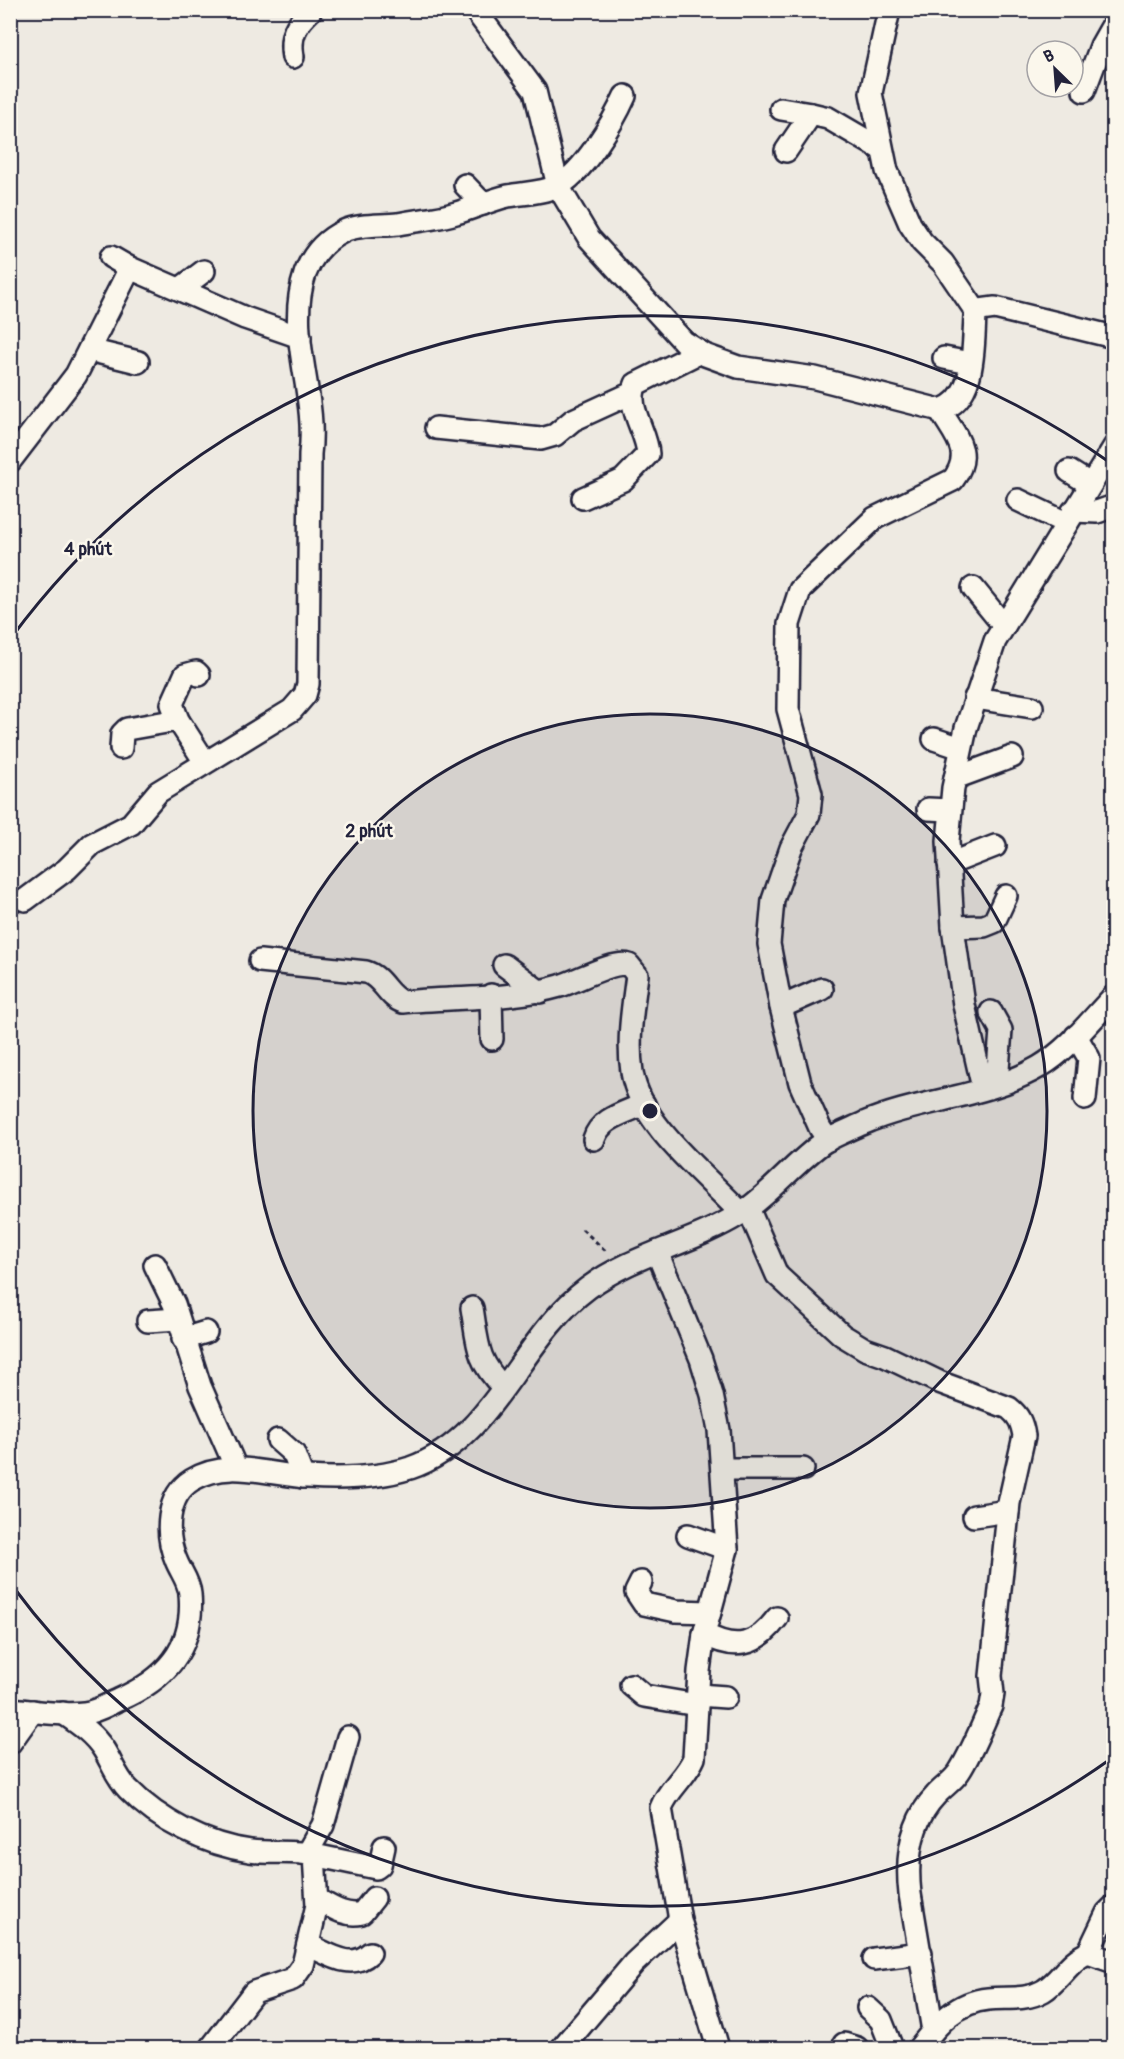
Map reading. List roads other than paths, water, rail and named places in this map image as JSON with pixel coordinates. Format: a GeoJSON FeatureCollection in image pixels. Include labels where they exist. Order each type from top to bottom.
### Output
{"type":"FeatureCollection","features":[{"type":"Feature","properties":{"kind":"street"},"geometry":{"type":"LineString","coordinates":[[293,57],[290,44],[294,30],[311,10]]}},
{"type":"Feature","properties":{"kind":"street"},"geometry":{"type":"LineString","coordinates":[[476,10],[535,92],[558,186],[589,238],[652,310],[684,342],[700,352],[738,367],[815,378],[940,410],[949,408],[964,393],[977,313],[943,263],[922,242],[910,224],[887,171],[871,93],[889,10]]}},
{"type":"Feature","properties":{"kind":"street"},"geometry":{"type":"LineString","coordinates":[[1085,88],[1101,45],[1113,24]]}},
{"type":"Feature","properties":{"kind":"street"},"geometry":{"type":"LineString","coordinates":[[24,900],[67,869],[92,844],[131,824],[158,792],[292,710],[305,695],[308,684],[310,454],[313,431],[298,318],[305,276],[313,258],[323,245],[345,230],[454,214],[506,196],[558,186],[582,164],[612,125],[625,96]]}},
{"type":"Feature","properties":{"kind":"street"},"geometry":{"type":"LineString","coordinates":[[781,109],[828,118],[881,149]]}},
{"type":"Feature","properties":{"kind":"street"},"geometry":{"type":"LineString","coordinates":[[786,151],[811,114]]}},
{"type":"Feature","properties":{"kind":"street"},"geometry":{"type":"LineString","coordinates":[[465,185],[483,204]]}},
{"type":"Feature","properties":{"kind":"street"},"geometry":{"type":"LineString","coordinates":[[111,257],[130,268],[245,318],[300,337]]}},
{"type":"Feature","properties":{"kind":"street"},"geometry":{"type":"LineString","coordinates":[[10,461],[76,375],[130,268]]}},
{"type":"Feature","properties":{"kind":"street"},"geometry":{"type":"LineString","coordinates":[[180,289],[204,271]]}},
{"type":"Feature","properties":{"kind":"street"},"geometry":{"type":"LineString","coordinates":[[977,313],[986,308],[995,309],[1113,337]]}},
{"type":"Feature","properties":{"kind":"street"},"geometry":{"type":"LineString","coordinates":[[89,350],[138,362]]}},
{"type":"Feature","properties":{"kind":"street"},"geometry":{"type":"LineString","coordinates":[[436,428],[541,439],[555,435],[573,420],[632,393],[642,380],[700,352]]}},
{"type":"Feature","properties":{"kind":"street"},"geometry":{"type":"LineString","coordinates":[[944,358],[970,363]]}},
{"type":"Feature","properties":{"kind":"street"},"geometry":{"type":"LineString","coordinates":[[583,498],[623,480],[648,454],[632,393]]}},
{"type":"Feature","properties":{"kind":"street"},"geometry":{"type":"LineString","coordinates":[[828,1140],[808,1104],[781,1007],[769,944],[773,900],[791,848],[809,814],[811,794],[788,709],[789,624],[800,590],[875,518],[953,480],[964,459],[962,450],[940,410]]}},
{"type":"Feature","properties":{"kind":"street"},"geometry":{"type":"LineString","coordinates":[[990,1086],[964,1005],[953,927],[949,864],[950,810],[955,778],[975,698],[995,641],[1113,447]]}},
{"type":"Feature","properties":{"kind":"street"},"geometry":{"type":"LineString","coordinates":[[1069,471],[1090,484]]}},
{"type":"Feature","properties":{"kind":"street"},"geometry":{"type":"LineString","coordinates":[[1018,500],[1070,517],[1113,506]]}},
{"type":"Feature","properties":{"kind":"street"},"geometry":{"type":"LineString","coordinates":[[973,588],[1004,626]]}},
{"type":"Feature","properties":{"kind":"street"},"geometry":{"type":"LineString","coordinates":[[199,675],[191,672],[185,675],[172,704],[178,720],[205,762]]}},
{"type":"Feature","properties":{"kind":"street"},"geometry":{"type":"LineString","coordinates":[[975,698],[1032,707]]}},
{"type":"Feature","properties":{"kind":"street"},"geometry":{"type":"LineString","coordinates":[[121,748],[122,734],[127,729],[178,720]]}},
{"type":"Feature","properties":{"kind":"street"},"geometry":{"type":"LineString","coordinates":[[934,739],[962,748]]}},
{"type":"Feature","properties":{"kind":"street"},"geometry":{"type":"LineString","coordinates":[[955,778],[1012,757]]}},
{"type":"Feature","properties":{"kind":"street"},"geometry":{"type":"LineString","coordinates":[[928,808],[950,810]]}},
{"type":"Feature","properties":{"kind":"street"},"geometry":{"type":"LineString","coordinates":[[949,864],[995,846]]}},
{"type":"Feature","properties":{"kind":"street"},"geometry":{"type":"LineString","coordinates":[[953,927],[984,926],[994,922],[1006,896]]}},
{"type":"Feature","properties":{"kind":"street"},"geometry":{"type":"LineString","coordinates":[[260,961],[366,972],[376,976],[393,997],[403,1002],[540,992],[582,979],[615,964],[624,963],[634,968],[637,975],[632,1019],[632,1073],[644,1104],[675,1149],[745,1210],[777,1275],[842,1335],[865,1349],[977,1398],[998,1403],[1018,1415],[1024,1436],[1008,1511],[993,1659],[991,1706],[957,1774],[935,1796],[916,1825],[911,1848],[908,1874],[910,1894],[933,2031]]}},
{"type":"Feature","properties":{"kind":"street"},"geometry":{"type":"LineString","coordinates":[[504,965],[540,992]]}},
{"type":"Feature","properties":{"kind":"street"},"geometry":{"type":"LineString","coordinates":[[781,1007],[822,989]]}},
{"type":"Feature","properties":{"kind":"street"},"geometry":{"type":"LineString","coordinates":[[491,995],[492,1039]]}},
{"type":"Feature","properties":{"kind":"street"},"geometry":{"type":"LineString","coordinates":[[10,1708],[63,1713],[96,1710],[134,1693],[158,1678],[178,1657],[184,1642],[190,1612],[190,1591],[172,1548],[172,1511],[179,1491],[189,1482],[212,1472],[236,1468],[303,1477],[369,1475],[410,1468],[458,1442],[473,1428],[547,1328],[570,1302],[600,1279],[745,1210],[828,1140],[894,1112],[990,1086],[1040,1066],[1076,1036],[1113,996]]}},
{"type":"Feature","properties":{"kind":"street"},"geometry":{"type":"LineString","coordinates":[[990,1086],[1001,1030],[991,1012]]}},
{"type":"Feature","properties":{"kind":"street"},"geometry":{"type":"LineString","coordinates":[[1076,1036],[1089,1058],[1085,1099]]}},
{"type":"Feature","properties":{"kind":"street"},"geometry":{"type":"LineString","coordinates":[[594,1139],[598,1127],[605,1122],[644,1104]]}},
{"type":"Feature","properties":{"kind":"street"},"geometry":{"type":"LineString","coordinates":[[657,1252],[687,1323],[712,1395],[722,1469],[727,1549],[704,1634],[694,1758],[690,1768],[664,1799],[661,1808],[680,1920],[718,2049]]}},
{"type":"Feature","properties":{"kind":"street"},"geometry":{"type":"LineString","coordinates":[[155,1265],[165,1283],[200,1386],[236,1468]]}},
{"type":"Feature","properties":{"kind":"street"},"geometry":{"type":"LineString","coordinates":[[472,1308],[481,1360],[487,1371],[503,1387]]}},
{"type":"Feature","properties":{"kind":"street"},"geometry":{"type":"LineString","coordinates":[[148,1321],[206,1332]]}},
{"type":"Feature","properties":{"kind":"street"},"geometry":{"type":"LineString","coordinates":[[278,1440],[294,1454],[303,1477]]}},
{"type":"Feature","properties":{"kind":"street"},"geometry":{"type":"LineString","coordinates":[[722,1469],[803,1469]]}},
{"type":"Feature","properties":{"kind":"street"},"geometry":{"type":"LineString","coordinates":[[974,1516],[1008,1511]]}},
{"type":"Feature","properties":{"kind":"street"},"geometry":{"type":"LineString","coordinates":[[688,1535],[727,1549]]}},
{"type":"Feature","properties":{"kind":"street"},"geometry":{"type":"LineString","coordinates":[[641,1582],[636,1592],[644,1604],[676,1611],[710,1612]]}},
{"type":"Feature","properties":{"kind":"street"},"geometry":{"type":"LineString","coordinates":[[704,1634],[720,1643],[752,1641],[764,1636],[777,1618]]}},
{"type":"Feature","properties":{"kind":"street"},"geometry":{"type":"LineString","coordinates":[[631,1685],[644,1696],[698,1700],[726,1697]]}},
{"type":"Feature","properties":{"kind":"street"},"geometry":{"type":"LineString","coordinates":[[10,1743],[33,1711]]}},
{"type":"Feature","properties":{"kind":"street"},"geometry":{"type":"LineString","coordinates":[[63,1713],[86,1729],[98,1741],[118,1776],[136,1797],[175,1824],[234,1848],[311,1854],[375,1868],[380,1865],[384,1846]]}},
{"type":"Feature","properties":{"kind":"street"},"geometry":{"type":"LineString","coordinates":[[211,2049],[254,1992],[293,1979],[303,1965],[317,1899],[311,1854],[323,1825],[338,1765],[348,1737]]}},
{"type":"Feature","properties":{"kind":"street"},"geometry":{"type":"LineString","coordinates":[[317,1899],[337,1911],[354,1915],[362,1913],[374,1898]]}},
{"type":"Feature","properties":{"kind":"street"},"geometry":{"type":"LineString","coordinates":[[1088,1953],[1107,1912],[1113,1906]]}},
{"type":"Feature","properties":{"kind":"street"},"geometry":{"type":"LineString","coordinates":[[562,2049],[634,1963],[680,1920]]}},
{"type":"Feature","properties":{"kind":"street"},"geometry":{"type":"LineString","coordinates":[[308,1945],[351,1963],[362,1961],[370,1953]]}},
{"type":"Feature","properties":{"kind":"street"},"geometry":{"type":"LineString","coordinates":[[874,1959],[921,1953]]}},
{"type":"Feature","properties":{"kind":"street"},"geometry":{"type":"LineString","coordinates":[[919,2049],[942,2019],[972,2003],[987,1999],[1019,1999],[1042,1991],[1053,1984],[1077,1957],[1088,1953],[1113,1962]]}},
{"type":"Feature","properties":{"kind":"street"},"geometry":{"type":"LineString","coordinates":[[868,2008],[881,2020],[892,2049]]}}]}
